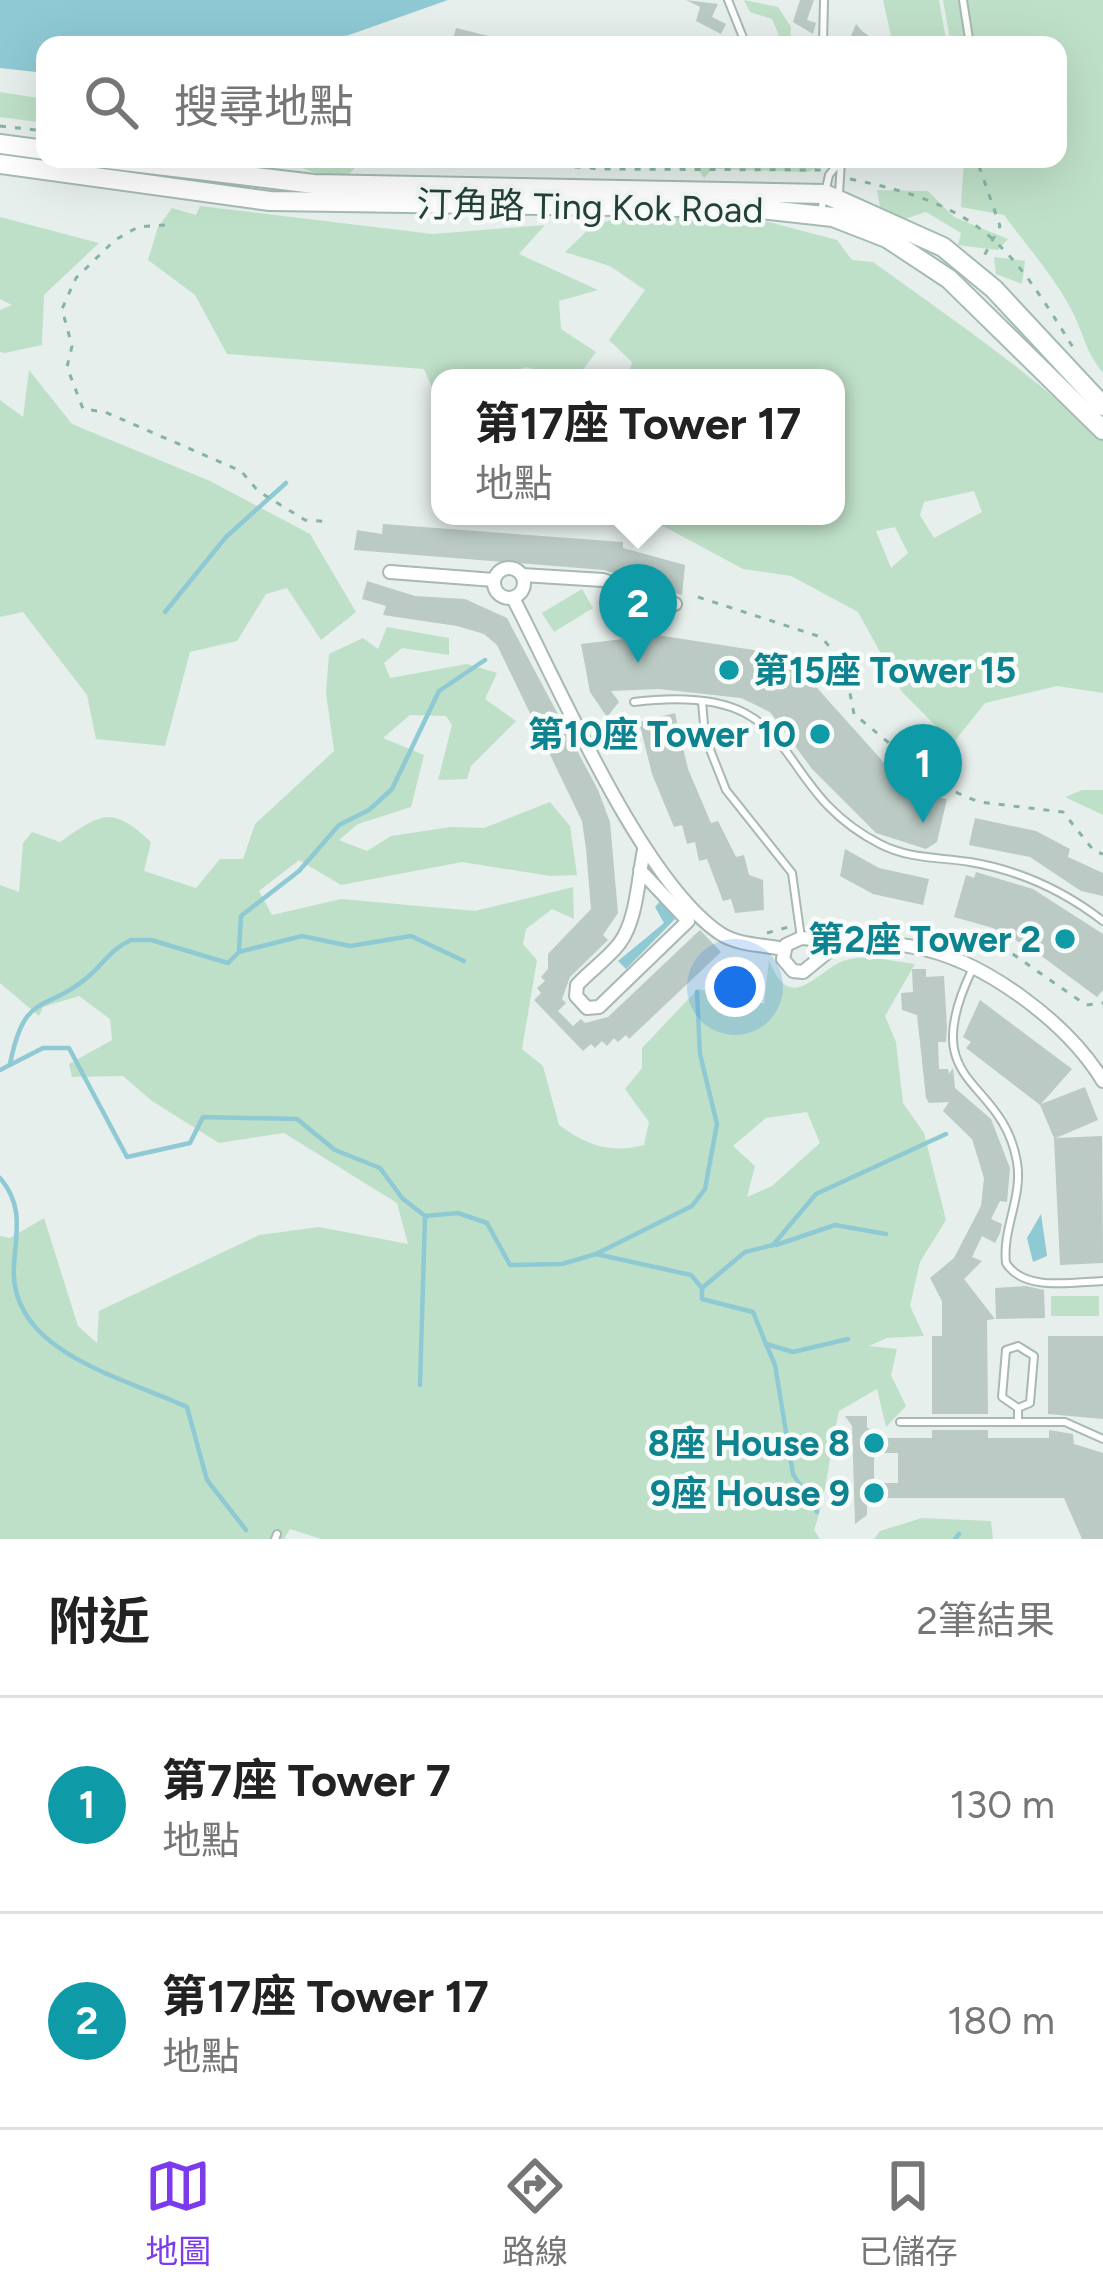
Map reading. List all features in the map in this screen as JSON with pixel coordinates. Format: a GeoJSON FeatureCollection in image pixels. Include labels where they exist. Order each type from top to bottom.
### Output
{"type":"FeatureCollection","features":[{"type":"Feature","properties":{"kind":"main road"},"geometry":{"type":"LineString","coordinates":[[0,144],[36,149]]}},
{"type":"Feature","properties":{"kind":"main road","name":"汀角路 Ting Kok Road"},"geometry":{"type":"LineString","coordinates":[[0,164],[270,201],[751,208],[829,200],[949,279],[1103,430]]}},
{"type":"Feature","properties":{"kind":"main road","name":"汀角路 Ting Kok Road"},"geometry":{"type":"LineString","coordinates":[[181,168],[314,184],[829,200],[943,247],[994,289],[1103,406]]}},
{"type":"Feature","properties":{"kind":"street"},"geometry":{"type":"LineString","coordinates":[[494,580],[504,569],[522,575],[603,580],[675,604]]}},
{"type":"Feature","properties":{"kind":"street"},"geometry":{"type":"LineString","coordinates":[[390,572],[494,580]]}},
{"type":"Feature","properties":{"kind":"street"},"geometry":{"type":"LineString","coordinates":[[513,598],[524,589],[522,575]]}},
{"type":"Feature","properties":{"kind":"street"},"geometry":{"type":"LineString","coordinates":[[494,580],[499,594],[513,598],[644,850],[722,934],[784,949],[801,938],[913,946],[972,970],[1062,1031],[1103,1081]]}},
{"type":"Feature","properties":{"kind":"street"},"geometry":{"type":"LineString","coordinates":[[640,870],[688,921],[598,1007],[587,1008],[578,1001],[578,985],[623,938],[644,850]]}},
{"type":"Feature","properties":{"kind":"street"},"geometry":{"type":"LineString","coordinates":[[784,949],[788,968],[803,972],[841,941]]}},
{"type":"Feature","properties":{"kind":"lane"},"geometry":{"type":"LineString","coordinates":[[728,0],[742,36]]}},
{"type":"Feature","properties":{"kind":"lane"},"geometry":{"type":"LineString","coordinates":[[823,36],[824,0]]}},
{"type":"Feature","properties":{"kind":"lane"},"geometry":{"type":"LineString","coordinates":[[963,0],[969,36]]}},
{"type":"Feature","properties":{"kind":"lane"},"geometry":{"type":"LineString","coordinates":[[829,200],[839,168]]}},
{"type":"Feature","properties":{"kind":"lane"},"geometry":{"type":"LineString","coordinates":[[829,200],[843,178],[842,168]]}},
{"type":"Feature","properties":{"kind":"lane"},"geometry":{"type":"LineString","coordinates":[[702,701],[706,737],[726,790],[792,873],[801,938]]}},
{"type":"Feature","properties":{"kind":"lane"},"geometry":{"type":"LineString","coordinates":[[634,702],[702,701],[738,707],[764,723],[821,795],[883,846],[1015,873],[1057,891],[1103,921]]}},
{"type":"Feature","properties":{"kind":"lane"},"geometry":{"type":"LineString","coordinates":[[972,970],[953,1011],[954,1047],[965,1078],[1001,1121],[1015,1153],[1018,1187],[1006,1263],[1015,1275],[1029,1281],[1103,1281]]}},
{"type":"Feature","properties":{"kind":"lane"},"geometry":{"type":"LineString","coordinates":[[1018,1346],[1030,1351],[1035,1363],[1034,1397],[1018,1408],[1006,1402],[1001,1390],[1002,1356],[1018,1346]]}},
{"type":"Feature","properties":{"kind":"lane"},"geometry":{"type":"LineString","coordinates":[[1018,1408],[1018,1422]]}},
{"type":"Feature","properties":{"kind":"lane"},"geometry":{"type":"LineString","coordinates":[[900,1422],[1072,1423],[1103,1439]]}},
{"type":"Feature","properties":{"kind":"path"},"geometry":{"type":"LineString","coordinates":[[0,126],[36,130]]}},
{"type":"Feature","properties":{"kind":"path"},"geometry":{"type":"LineString","coordinates":[[589,168],[668,168]]}},
{"type":"Feature","properties":{"kind":"path"},"geometry":{"type":"LineString","coordinates":[[802,168],[829,200]]}},
{"type":"Feature","properties":{"kind":"path"},"geometry":{"type":"LineString","coordinates":[[980,168],[1000,226],[983,256]]}},
{"type":"Feature","properties":{"kind":"path"},"geometry":{"type":"LineString","coordinates":[[843,178],[942,202],[996,239],[1041,291],[1079,358]]}},
{"type":"Feature","properties":{"kind":"path"},"geometry":{"type":"LineString","coordinates":[[165,225],[138,227],[116,240],[76,278],[62,309],[72,346],[68,367],[83,410],[105,412],[241,471],[258,491],[305,520],[331,522]]}},
{"type":"Feature","properties":{"kind":"path"},"geometry":{"type":"LineString","coordinates":[[698,597],[720,609],[808,628],[844,663],[854,714],[924,775],[979,802],[1063,812],[1094,851],[1103,854]]}},
{"type":"Feature","properties":{"kind":"green space"},"geometry":{"type":"Polygon","coordinates":[[[744,0],[778,7],[791,27],[790,36],[779,36],[772,19],[750,12],[744,0]]]}},
{"type":"Feature","properties":{"kind":"green space"},"geometry":{"type":"Polygon","coordinates":[[[883,0],[939,0],[945,36],[891,36],[883,0]]]}},
{"type":"Feature","properties":{"kind":"green space"},"geometry":{"type":"Polygon","coordinates":[[[943,0],[1103,0],[1103,373],[1059,288],[1004,215],[961,207],[963,168],[1067,168],[1067,36],[949,36],[943,0]]]}},
{"type":"Feature","properties":{"kind":"green space"},"geometry":{"type":"Polygon","coordinates":[[[0,92],[36,98],[36,122],[0,117],[0,92]]]}},
{"type":"Feature","properties":{"kind":"green space"},"geometry":{"type":"Polygon","coordinates":[[[303,168],[355,168],[340,183],[303,168]]]}},
{"type":"Feature","properties":{"kind":"green space"},"geometry":{"type":"Polygon","coordinates":[[[697,168],[818,168],[808,172],[712,169],[704,178],[697,168]]]}},
{"type":"Feature","properties":{"kind":"green space"},"geometry":{"type":"Polygon","coordinates":[[[877,190],[928,191],[954,217],[1008,239],[998,250],[958,245],[961,233],[926,212],[905,219],[880,207],[877,190]]]}},
{"type":"Feature","properties":{"kind":"green space"},"geometry":{"type":"Polygon","coordinates":[[[200,206],[433,234],[545,225],[519,254],[598,290],[559,301],[561,329],[596,352],[584,369],[431,369],[431,385],[424,369],[227,354],[195,295],[148,260],[158,227],[172,208],[196,215],[200,206]]]}},
{"type":"Feature","properties":{"kind":"green space"},"geometry":{"type":"Polygon","coordinates":[[[630,214],[753,218],[837,240],[852,260],[873,262],[1048,392],[1103,441],[1103,693],[1057,686],[985,703],[953,743],[902,692],[858,612],[791,576],[743,569],[661,525],[845,525],[845,369],[630,369],[632,362],[609,340],[645,290],[610,266],[565,252],[592,226],[630,214]],[[974,491],[924,502],[920,515],[934,538],[982,512],[974,491]],[[895,527],[876,531],[891,568],[908,553],[895,527]]]}},
{"type":"Feature","properties":{"kind":"green space"},"geometry":{"type":"Polygon","coordinates":[[[0,217],[99,243],[44,295],[42,345],[5,353],[0,352],[0,310],[12,305],[0,299],[0,217]]]}},
{"type":"Feature","properties":{"kind":"green space"},"geometry":{"type":"Polygon","coordinates":[[[994,257],[1025,261],[1022,284],[996,274],[994,257]]]}},
{"type":"Feature","properties":{"kind":"green space"},"geometry":{"type":"Polygon","coordinates":[[[29,370],[72,424],[210,481],[310,534],[356,612],[321,640],[287,588],[266,594],[237,641],[190,652],[165,746],[96,739],[87,695],[23,612],[0,617],[0,400],[23,417],[29,370]]]}},
{"type":"Feature","properties":{"kind":"green space"},"geometry":{"type":"Polygon","coordinates":[[[582,589],[593,608],[554,632],[542,613],[582,589]]]}},
{"type":"Feature","properties":{"kind":"green space"},"geometry":{"type":"Polygon","coordinates":[[[387,627],[449,638],[449,655],[402,648],[384,663],[390,678],[467,664],[497,673],[485,699],[516,721],[471,766],[467,779],[438,780],[452,725],[446,716],[410,715],[383,738],[424,755],[411,807],[358,824],[339,840],[367,851],[391,836],[451,827],[484,828],[550,802],[570,826],[577,875],[550,876],[462,862],[341,885],[299,860],[259,891],[272,915],[341,899],[475,911],[573,887],[574,919],[552,909],[526,929],[523,944],[537,960],[522,1049],[543,1066],[559,1125],[579,1138],[609,1148],[644,1145],[649,1122],[625,1089],[642,1068],[642,1048],[698,989],[764,1004],[769,960],[777,977],[796,988],[854,958],[915,964],[885,1016],[896,1042],[903,1103],[924,1133],[946,1220],[920,1262],[910,1306],[924,1336],[887,1338],[869,1346],[897,1349],[891,1375],[906,1406],[886,1427],[877,1389],[839,1411],[814,1530],[820,1539],[321,1539],[290,1529],[284,1539],[0,1539],[0,1236],[10,1238],[44,1218],[78,1326],[97,1343],[99,1311],[259,1235],[319,1227],[408,1244],[397,1203],[284,1133],[219,1143],[152,1101],[123,1076],[72,1077],[69,1064],[112,1040],[110,1019],[79,996],[43,1007],[39,1016],[0,983],[0,885],[19,892],[23,843],[32,832],[60,842],[97,820],[116,818],[151,842],[144,871],[196,888],[220,859],[243,859],[255,824],[334,751],[326,693],[329,654],[363,638],[378,649],[387,627]],[[807,1112],[766,1118],[733,1146],[755,1166],[747,1197],[772,1186],[820,1143],[807,1112]]]}},
{"type":"Feature","properties":{"kind":"green space"},"geometry":{"type":"Polygon","coordinates":[[[1082,790],[1103,790],[1103,815],[1065,797],[1082,790]]]}},
{"type":"Feature","properties":{"kind":"green space"},"geometry":{"type":"Polygon","coordinates":[[[1051,1296],[1099,1296],[1099,1316],[1051,1316],[1051,1296]]]}},
{"type":"Feature","properties":{"kind":"green space"},"geometry":{"type":"Polygon","coordinates":[[[922,1518],[991,1521],[993,1539],[874,1539],[880,1531],[922,1518]]]}},
{"type":"Feature","properties":{"kind":"water"},"geometry":{"type":"Polygon","coordinates":[[[0,0],[448,0],[344,36],[36,36],[36,72],[0,68],[0,0]]]}},
{"type":"Feature","properties":{"kind":"water"},"geometry":{"type":"Polygon","coordinates":[[[661,900],[675,919],[626,969],[618,961],[664,923],[655,907],[661,900]]]}},
{"type":"Feature","properties":{"kind":"water"},"geometry":{"type":"Polygon","coordinates":[[[1041,1214],[1047,1256],[1033,1262],[1027,1238],[1041,1214]]]}},
{"type":"Feature","properties":{"kind":"building"},"geometry":{"type":"Polygon","coordinates":[[[686,0],[718,4],[712,17],[726,24],[721,34],[696,21],[700,7],[686,0]]]}},
{"type":"Feature","properties":{"kind":"building"},"geometry":{"type":"Polygon","coordinates":[[[800,0],[814,0],[807,20],[816,23],[813,34],[793,22],[800,0]]]}},
{"type":"Feature","properties":{"kind":"building"},"geometry":{"type":"Polygon","coordinates":[[[856,24],[869,36],[851,36],[856,24]]]}},
{"type":"Feature","properties":{"kind":"building"},"geometry":{"type":"Polygon","coordinates":[[[456,28],[489,36],[454,36],[456,28]]]}},
{"type":"Feature","properties":{"kind":"building"},"geometry":{"type":"Polygon","coordinates":[[[383,524],[623,542],[623,548],[685,565],[682,595],[604,570],[354,550],[357,530],[382,534],[383,524]]]}},
{"type":"Feature","properties":{"kind":"building"},"geometry":{"type":"Polygon","coordinates":[[[367,581],[415,596],[465,599],[507,618],[598,790],[610,822],[618,913],[603,935],[608,940],[570,977],[562,999],[566,1003],[558,1011],[573,1026],[581,1019],[585,1023],[608,1017],[700,930],[721,952],[629,1039],[626,1035],[618,1042],[614,1038],[607,1046],[602,1041],[583,1051],[534,1000],[545,981],[541,977],[548,969],[548,954],[591,909],[586,849],[582,821],[497,645],[484,634],[457,626],[383,615],[386,606],[362,599],[367,581]]]}},
{"type":"Feature","properties":{"kind":"building"},"geometry":{"type":"Polygon","coordinates":[[[657,635],[760,651],[801,670],[904,785],[899,791],[947,799],[937,842],[926,849],[876,833],[812,769],[770,712],[741,698],[659,689],[611,691],[619,702],[607,717],[590,692],[581,644],[657,635]]]}},
{"type":"Feature","properties":{"kind":"building"},"geometry":{"type":"Polygon","coordinates":[[[675,713],[688,769],[711,823],[718,821],[736,857],[744,855],[749,875],[763,880],[764,910],[735,913],[731,899],[723,901],[707,859],[699,861],[695,842],[687,844],[682,825],[674,827],[652,774],[639,722],[675,713]]]}},
{"type":"Feature","properties":{"kind":"building"},"geometry":{"type":"Polygon","coordinates":[[[975,818],[1036,831],[1070,849],[1068,857],[1103,873],[1103,896],[1081,891],[1030,857],[969,845],[975,818]]]}},
{"type":"Feature","properties":{"kind":"building"},"geometry":{"type":"Polygon","coordinates":[[[845,849],[879,868],[929,879],[923,905],[873,894],[840,876],[845,849]]]}},
{"type":"Feature","properties":{"kind":"building"},"geometry":{"type":"Polygon","coordinates":[[[976,872],[1033,889],[1103,934],[1103,990],[1097,997],[1032,949],[993,928],[954,917],[966,875],[974,878],[976,872]]]}},
{"type":"Feature","properties":{"kind":"building"},"geometry":{"type":"Polygon","coordinates":[[[912,969],[926,969],[926,977],[944,976],[947,1027],[946,1042],[938,1042],[939,1069],[948,1069],[949,1074],[953,1068],[955,1088],[991,1119],[1010,1168],[1007,1202],[1000,1201],[991,1219],[1002,1224],[1000,1233],[995,1243],[982,1236],[972,1257],[982,1261],[964,1279],[995,1319],[987,1320],[988,1414],[932,1414],[932,1336],[942,1336],[942,1301],[930,1278],[954,1258],[981,1206],[984,1178],[972,1139],[943,1111],[949,1102],[929,1103],[926,1098],[917,1015],[902,1010],[901,993],[913,992],[912,969]]]}},
{"type":"Feature","properties":{"kind":"building"},"geometry":{"type":"Polygon","coordinates":[[[980,1000],[1072,1069],[1041,1104],[1085,1087],[1098,1120],[1056,1138],[1102,1136],[1103,1263],[1060,1265],[1054,1138],[1040,1105],[966,1048],[971,1042],[963,1037],[980,1000]]]}},
{"type":"Feature","properties":{"kind":"building"},"geometry":{"type":"Polygon","coordinates":[[[995,1288],[1044,1290],[1045,1318],[996,1319],[995,1288]]]}},
{"type":"Feature","properties":{"kind":"building"},"geometry":{"type":"Polygon","coordinates":[[[1048,1336],[1103,1336],[1103,1419],[1048,1414],[1048,1336]]]}},
{"type":"Feature","properties":{"kind":"building"},"geometry":{"type":"Polygon","coordinates":[[[845,1416],[867,1416],[867,1428],[882,1432],[882,1438],[932,1438],[932,1430],[988,1430],[988,1438],[1049,1438],[1049,1430],[1073,1434],[1074,1444],[1103,1453],[1103,1539],[1082,1539],[1064,1498],[886,1498],[867,1505],[867,1515],[855,1524],[852,1426],[845,1416]],[[874,1453],[874,1483],[898,1483],[898,1453],[874,1453]]]}},
{"type":"Feature","properties":{"kind":"waterway"},"geometry":{"type":"LineString","coordinates":[[165,612],[226,537],[286,483]]}},
{"type":"Feature","properties":{"kind":"waterway"},"geometry":{"type":"LineString","coordinates":[[239,950],[241,916],[299,871],[339,825],[369,810],[392,789],[439,691],[485,660]]}},
{"type":"Feature","properties":{"kind":"waterway"},"geometry":{"type":"LineString","coordinates":[[10,1064],[30,1013],[73,988],[131,940],[151,940],[228,963],[239,952],[302,936],[350,946],[411,936],[464,961]]}},
{"type":"Feature","properties":{"kind":"waterway"},"geometry":{"type":"LineString","coordinates":[[596,1254],[692,1206],[705,1189],[717,1124],[700,1054],[697,992]]}},
{"type":"Feature","properties":{"kind":"waterway"},"geometry":{"type":"LineString","coordinates":[[0,1070],[43,1048],[69,1048],[127,1157],[190,1143],[203,1117],[297,1119],[335,1150],[380,1168],[402,1198],[425,1216],[458,1213],[487,1223],[510,1265],[562,1264],[596,1254],[691,1275],[702,1288],[745,1252],[773,1245],[816,1194],[946,1134]]}},
{"type":"Feature","properties":{"kind":"waterway"},"geometry":{"type":"LineString","coordinates":[[0,1178],[16,1209],[17,1295],[29,1320],[75,1358],[187,1407],[207,1480],[246,1530]]}},
{"type":"Feature","properties":{"kind":"waterway"},"geometry":{"type":"LineString","coordinates":[[420,1385],[425,1217]]}},
{"type":"Feature","properties":{"kind":"waterway"},"geometry":{"type":"LineString","coordinates":[[776,1245],[835,1225],[886,1234]]}},
{"type":"Feature","properties":{"kind":"waterway"},"geometry":{"type":"LineString","coordinates":[[702,1288],[702,1299],[753,1312],[766,1344],[793,1352],[848,1339]]}},
{"type":"Feature","properties":{"kind":"waterway"},"geometry":{"type":"LineString","coordinates":[[766,1344],[775,1365],[793,1474],[817,1512]]}},
{"type":"Feature","properties":{"kind":"waterway"},"geometry":{"type":"LineString","coordinates":[[955,1539],[959,1534]]}},
{"type":"Feature","properties":{"kind":"place","name":"第17座 Tower 17"},"geometry":{"type":"Point","coordinates":[638,663]}},
{"type":"Feature","properties":{"kind":"place","name":"第15座 Tower 15"},"geometry":{"type":"Point","coordinates":[729,670]}},
{"type":"Feature","properties":{"kind":"place","name":"第10座 Tower 10"},"geometry":{"type":"Point","coordinates":[820,734]}},
{"type":"Feature","properties":{"kind":"place","name":"第7座 Tower 7"},"geometry":{"type":"Point","coordinates":[923,823]}},
{"type":"Feature","properties":{"kind":"place","name":"第2座 Tower 2"},"geometry":{"type":"Point","coordinates":[1065,939]}},
{"type":"Feature","properties":{"kind":"place","name":"8座 House 8"},"geometry":{"type":"Point","coordinates":[874,1443]}},
{"type":"Feature","properties":{"kind":"place","name":"9座 House 9"},"geometry":{"type":"Point","coordinates":[874,1493]}}]}
